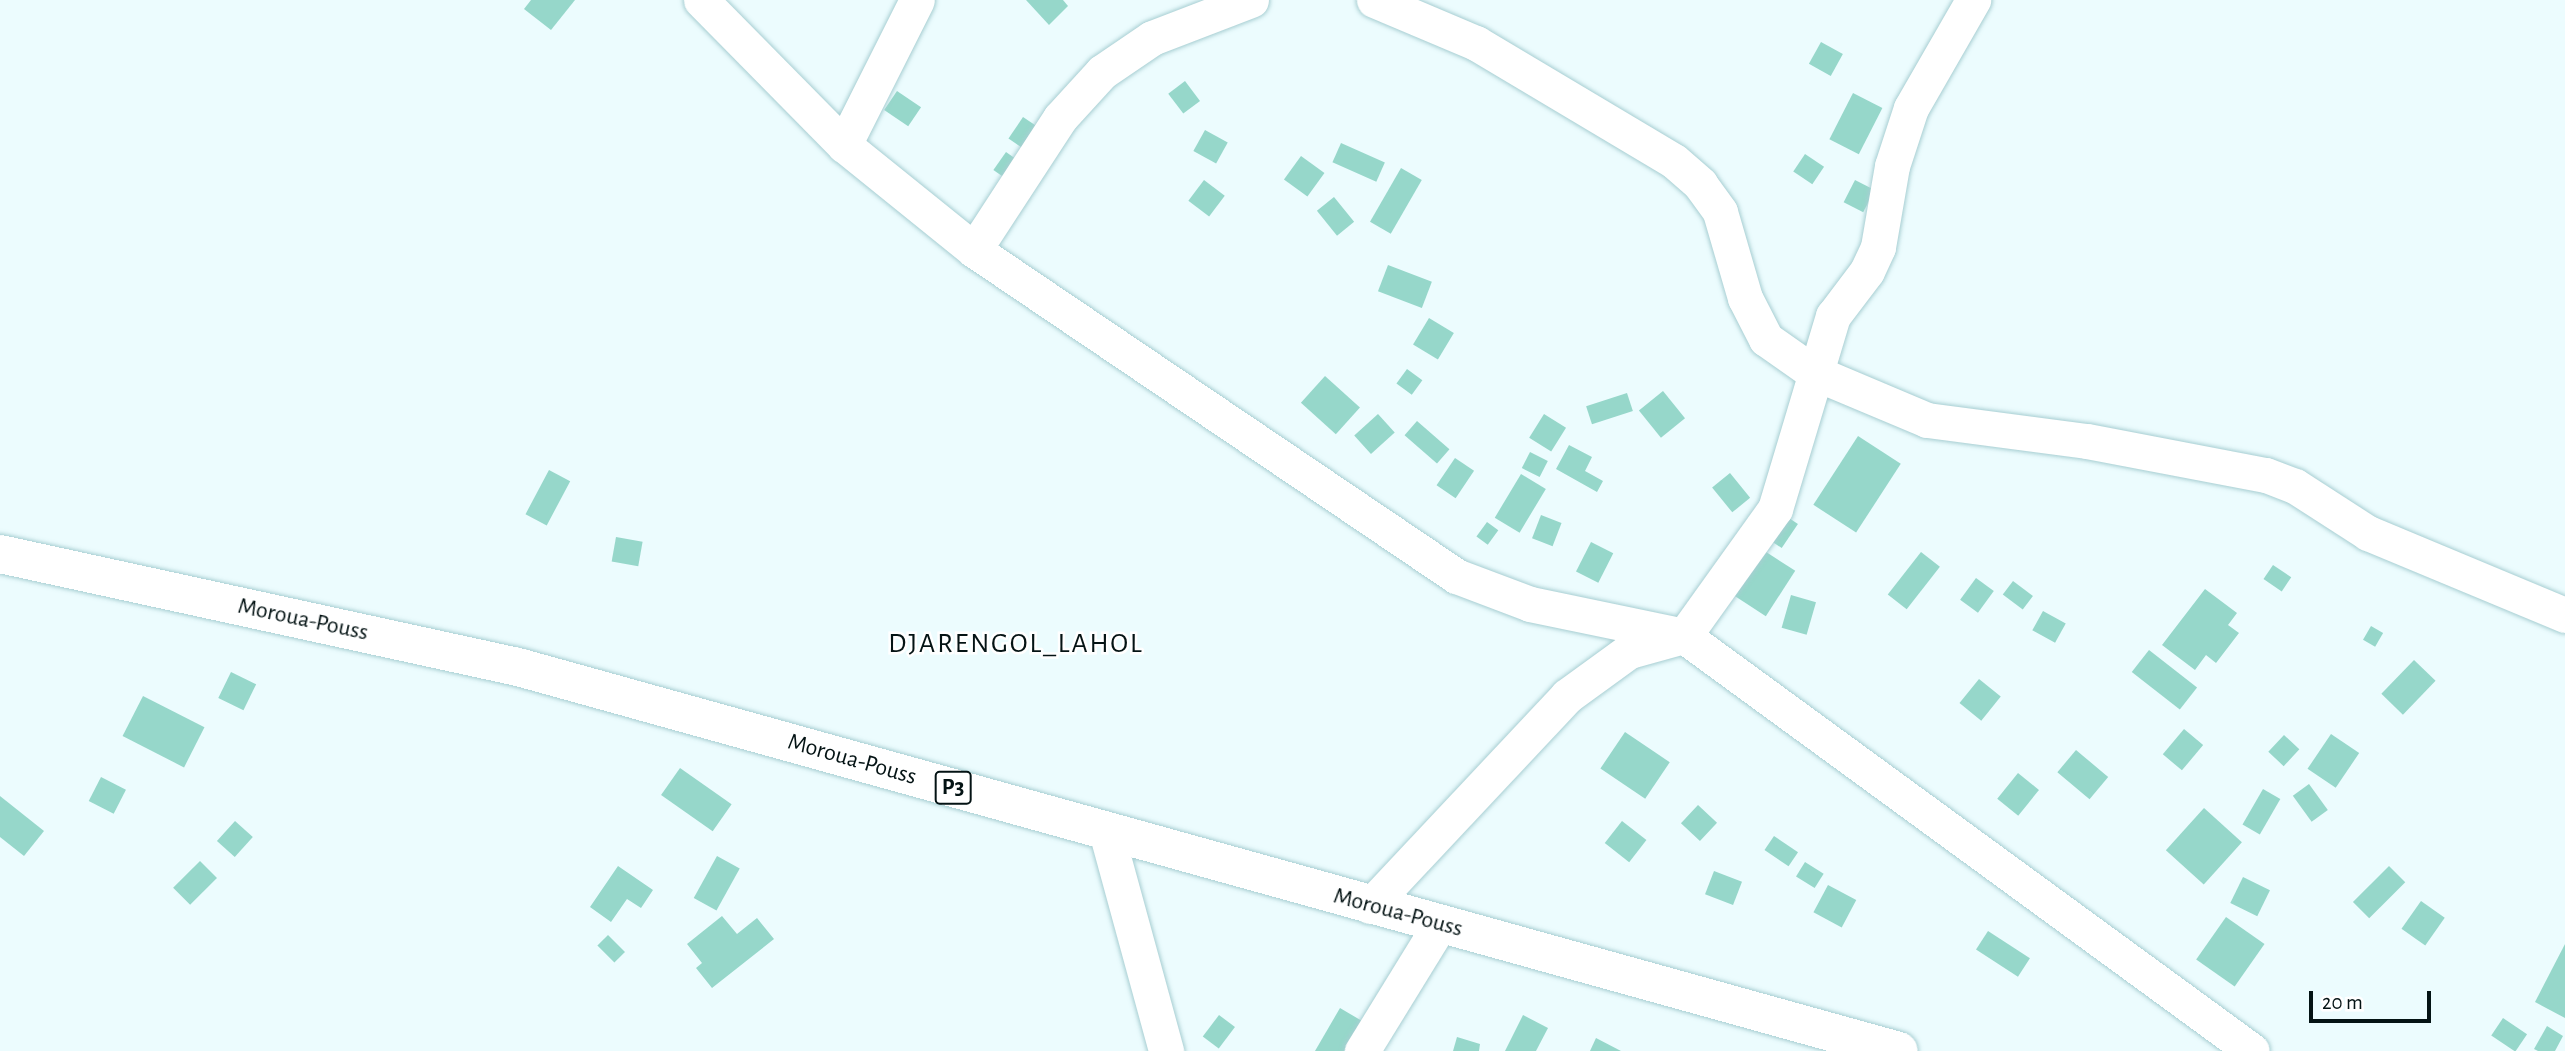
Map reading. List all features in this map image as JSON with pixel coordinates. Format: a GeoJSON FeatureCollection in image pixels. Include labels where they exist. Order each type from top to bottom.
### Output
{"type":"FeatureCollection","features":[{"type":"Feature","properties":{"kind":"main road","name":"Moroua-Pouss"},"geometry":{"type":"LineString","coordinates":[[0,554],[518,667],[1899,1051]]}},
{"type":"Feature","properties":{"kind":"street"},"geometry":{"type":"LineString","coordinates":[[701,0],[844,145],[974,250],[1456,576],[1530,604],[1684,636],[2252,1051]]}},
{"type":"Feature","properties":{"kind":"street"},"geometry":{"type":"LineString","coordinates":[[844,145],[918,0]]}},
{"type":"Feature","properties":{"kind":"street"},"geometry":{"type":"LineString","coordinates":[[974,250],[1060,118],[1102,72],[1152,38],[1251,0]]}},
{"type":"Feature","properties":{"kind":"street"},"geometry":{"type":"LineString","coordinates":[[1374,0],[1476,43],[1674,161],[1700,184],[1720,212],[1745,298],[1766,339],[1813,372],[1927,420],[2087,441],[2266,475],[2295,486],[2403,549],[2565,615]]}},
{"type":"Feature","properties":{"kind":"street"},"geometry":{"type":"LineString","coordinates":[[1370,906],[1567,696],[1629,651],[1684,636],[1775,509],[1813,372],[1833,316],[1867,271],[1878,247],[1892,166],[1912,108],[1973,0]]}},
{"type":"Feature","properties":{"kind":"street"},"geometry":{"type":"LineString","coordinates":[[1107,831],[1166,1051]]}},
{"type":"Feature","properties":{"kind":"street"},"geometry":{"type":"LineString","coordinates":[[1362,1051],[1440,924]]}},
{"type":"Feature","properties":{"kind":"building"},"geometry":{"type":"Polygon","coordinates":[[[531,0],[575,0],[551,30],[524,9],[531,0]]]}},
{"type":"Feature","properties":{"kind":"building"},"geometry":{"type":"Polygon","coordinates":[[[1026,0],[1063,0],[1068,6],[1049,25],[1026,0]]]}},
{"type":"Feature","properties":{"kind":"building"},"geometry":{"type":"Polygon","coordinates":[[[1821,42],[1843,54],[1831,76],[1809,64],[1821,42]]]}},
{"type":"Feature","properties":{"kind":"building"},"geometry":{"type":"Polygon","coordinates":[[[1185,81],[1200,101],[1183,114],[1168,94],[1185,81]]]}},
{"type":"Feature","properties":{"kind":"building"},"geometry":{"type":"Polygon","coordinates":[[[897,91],[921,107],[908,126],[884,110],[897,91]]]}},
{"type":"Feature","properties":{"kind":"building"},"geometry":{"type":"Polygon","coordinates":[[[1853,93],[1882,108],[1859,154],[1829,139],[1853,93]]]}},
{"type":"Feature","properties":{"kind":"building"},"geometry":{"type":"Polygon","coordinates":[[[1023,117],[1041,129],[1027,151],[1008,139],[1023,117]]]}},
{"type":"Feature","properties":{"kind":"building"},"geometry":{"type":"Polygon","coordinates":[[[1205,130],[1228,143],[1216,164],[1193,151],[1205,130]]]}},
{"type":"Feature","properties":{"kind":"building"},"geometry":{"type":"Polygon","coordinates":[[[1341,143],[1385,163],[1376,182],[1332,162],[1341,143]]]}},
{"type":"Feature","properties":{"kind":"building"},"geometry":{"type":"Polygon","coordinates":[[[1006,152],[1023,164],[1011,182],[993,170],[1006,152]]]}},
{"type":"Feature","properties":{"kind":"building"},"geometry":{"type":"Polygon","coordinates":[[[1805,154],[1824,167],[1812,184],[1793,171],[1805,154]]]}},
{"type":"Feature","properties":{"kind":"building"},"geometry":{"type":"Polygon","coordinates":[[[1301,156],[1324,173],[1307,197],[1284,179],[1301,156]]]}},
{"type":"Feature","properties":{"kind":"building"},"geometry":{"type":"Polygon","coordinates":[[[1401,168],[1422,180],[1391,234],[1370,222],[1401,168]]]}},
{"type":"Feature","properties":{"kind":"building"},"geometry":{"type":"Polygon","coordinates":[[[1204,180],[1225,196],[1209,216],[1188,201],[1204,180]]]}},
{"type":"Feature","properties":{"kind":"building"},"geometry":{"type":"Polygon","coordinates":[[[1855,180],[1875,190],[1863,212],[1844,202],[1855,180]]]}},
{"type":"Feature","properties":{"kind":"building"},"geometry":{"type":"Polygon","coordinates":[[[1334,197],[1354,222],[1337,236],[1317,211],[1334,197]]]}},
{"type":"Feature","properties":{"kind":"building"},"geometry":{"type":"Polygon","coordinates":[[[1388,265],[1432,282],[1422,308],[1378,291],[1388,265]]]}},
{"type":"Feature","properties":{"kind":"building"},"geometry":{"type":"Polygon","coordinates":[[[1429,318],[1454,333],[1438,360],[1413,345],[1429,318]]]}},
{"type":"Feature","properties":{"kind":"building"},"geometry":{"type":"Polygon","coordinates":[[[1407,369],[1422,380],[1412,395],[1396,384],[1407,369]]]}},
{"type":"Feature","properties":{"kind":"building"},"geometry":{"type":"Polygon","coordinates":[[[1325,376],[1360,407],[1336,434],[1301,403],[1325,376]]]}},
{"type":"Feature","properties":{"kind":"building"},"geometry":{"type":"Polygon","coordinates":[[[1663,391],[1685,418],[1661,438],[1639,411],[1663,391]]]}},
{"type":"Feature","properties":{"kind":"building"},"geometry":{"type":"Polygon","coordinates":[[[1627,393],[1633,411],[1592,424],[1586,406],[1627,393]]]}},
{"type":"Feature","properties":{"kind":"building"},"geometry":{"type":"Polygon","coordinates":[[[1378,414],[1395,433],[1371,454],[1354,435],[1378,414]]]}},
{"type":"Feature","properties":{"kind":"building"},"geometry":{"type":"Polygon","coordinates":[[[1544,414],[1566,428],[1551,452],[1529,438],[1544,414]]]}},
{"type":"Feature","properties":{"kind":"building"},"geometry":{"type":"Polygon","coordinates":[[[1417,421],[1449,449],[1437,464],[1405,435],[1417,421]]]}},
{"type":"Feature","properties":{"kind":"building"},"geometry":{"type":"Polygon","coordinates":[[[1858,436],[1901,464],[1856,533],[1813,505],[1858,436]]]}},
{"type":"Feature","properties":{"kind":"building"},"geometry":{"type":"Polygon","coordinates":[[[1569,445],[1592,457],[1585,471],[1603,481],[1597,492],[1556,469],[1569,445]]]}},
{"type":"Feature","properties":{"kind":"building"},"geometry":{"type":"Polygon","coordinates":[[[1530,452],[1548,461],[1540,477],[1522,468],[1530,452]]]}},
{"type":"Feature","properties":{"kind":"building"},"geometry":{"type":"Polygon","coordinates":[[[1455,458],[1474,471],[1456,498],[1437,485],[1455,458]]]}},
{"type":"Feature","properties":{"kind":"building"},"geometry":{"type":"Polygon","coordinates":[[[549,470],[570,481],[547,525],[526,514],[549,470]]]}},
{"type":"Feature","properties":{"kind":"building"},"geometry":{"type":"Polygon","coordinates":[[[1730,473],[1750,498],[1732,512],[1712,487],[1730,473]]]}},
{"type":"Feature","properties":{"kind":"building"},"geometry":{"type":"Polygon","coordinates":[[[1521,474],[1546,489],[1520,533],[1495,518],[1521,474]]]}},
{"type":"Feature","properties":{"kind":"building"},"geometry":{"type":"Polygon","coordinates":[[[1783,514],[1798,524],[1782,548],[1767,538],[1783,514]]]}},
{"type":"Feature","properties":{"kind":"building"},"geometry":{"type":"Polygon","coordinates":[[[1541,515],[1562,523],[1553,546],[1532,538],[1541,515]]]}},
{"type":"Feature","properties":{"kind":"building"},"geometry":{"type":"Polygon","coordinates":[[[1487,522],[1498,530],[1488,545],[1476,537],[1487,522]]]}},
{"type":"Feature","properties":{"kind":"building"},"geometry":{"type":"Polygon","coordinates":[[[616,537],[643,542],[638,566],[612,562],[616,537]]]}},
{"type":"Feature","properties":{"kind":"building"},"geometry":{"type":"Polygon","coordinates":[[[1591,542],[1613,553],[1598,583],[1576,571],[1591,542]]]}},
{"type":"Feature","properties":{"kind":"building"},"geometry":{"type":"Polygon","coordinates":[[[1760,548],[1795,571],[1766,616],[1731,593],[1760,548]]]}},
{"type":"Feature","properties":{"kind":"building"},"geometry":{"type":"Polygon","coordinates":[[[1921,552],[1940,567],[1907,609],[1888,595],[1921,552]]]}},
{"type":"Feature","properties":{"kind":"building"},"geometry":{"type":"Polygon","coordinates":[[[2273,565],[2291,577],[2282,591],[2263,579],[2273,565]]]}},
{"type":"Feature","properties":{"kind":"building"},"geometry":{"type":"Polygon","coordinates":[[[1976,578],[1994,591],[1978,613],[1960,600],[1976,578]]]}},
{"type":"Feature","properties":{"kind":"building"},"geometry":{"type":"Polygon","coordinates":[[[2013,581],[2033,596],[2023,610],[2003,595],[2013,581]]]}},
{"type":"Feature","properties":{"kind":"building"},"geometry":{"type":"Polygon","coordinates":[[[2205,589],[2237,613],[2228,625],[2239,633],[2216,663],[2206,655],[2195,670],[2162,645],[2205,589]]]}},
{"type":"Feature","properties":{"kind":"building"},"geometry":{"type":"Polygon","coordinates":[[[1791,595],[1816,602],[1807,635],[1782,628],[1791,595]]]}},
{"type":"Feature","properties":{"kind":"building"},"geometry":{"type":"Polygon","coordinates":[[[2043,611],[2066,624],[2055,643],[2032,630],[2043,611]]]}},
{"type":"Feature","properties":{"kind":"building"},"geometry":{"type":"Polygon","coordinates":[[[2371,626],[2383,633],[2375,647],[2363,640],[2371,626]]]}},
{"type":"Feature","properties":{"kind":"building"},"geometry":{"type":"Polygon","coordinates":[[[2149,650],[2197,688],[2180,710],[2132,672],[2149,650]]]}},
{"type":"Feature","properties":{"kind":"building"},"geometry":{"type":"Polygon","coordinates":[[[2414,660],[2436,681],[2403,715],[2381,694],[2414,660]]]}},
{"type":"Feature","properties":{"kind":"building"},"geometry":{"type":"Polygon","coordinates":[[[231,672],[256,684],[243,710],[218,698],[231,672]]]}},
{"type":"Feature","properties":{"kind":"building"},"geometry":{"type":"Polygon","coordinates":[[[1979,679],[2001,697],[1981,721],[1959,703],[1979,679]]]}},
{"type":"Feature","properties":{"kind":"building"},"geometry":{"type":"Polygon","coordinates":[[[143,696],[204,727],[184,767],[123,736],[143,696]]]}},
{"type":"Feature","properties":{"kind":"building"},"geometry":{"type":"Polygon","coordinates":[[[2184,729],[2203,745],[2182,770],[2163,754],[2184,729]]]}},
{"type":"Feature","properties":{"kind":"building"},"geometry":{"type":"Polygon","coordinates":[[[1625,732],[1670,762],[1645,799],[1600,768],[1625,732]]]}},
{"type":"Feature","properties":{"kind":"building"},"geometry":{"type":"Polygon","coordinates":[[[2331,734],[2359,753],[2336,788],[2308,769],[2331,734]]]}},
{"type":"Feature","properties":{"kind":"building"},"geometry":{"type":"Polygon","coordinates":[[[2284,735],[2299,749],[2284,766],[2268,752],[2284,735]]]}},
{"type":"Feature","properties":{"kind":"building"},"geometry":{"type":"Polygon","coordinates":[[[2076,750],[2108,777],[2090,799],[2057,772],[2076,750]]]}},
{"type":"Feature","properties":{"kind":"building"},"geometry":{"type":"Polygon","coordinates":[[[680,768],[732,804],[713,831],[661,795],[680,768]]]}},
{"type":"Feature","properties":{"kind":"building"},"geometry":{"type":"Polygon","coordinates":[[[2018,773],[2039,790],[2018,816],[1997,799],[2018,773]]]}},
{"type":"Feature","properties":{"kind":"building"},"geometry":{"type":"Polygon","coordinates":[[[101,777],[126,790],[114,814],[89,801],[101,777]]]}},
{"type":"Feature","properties":{"kind":"building"},"geometry":{"type":"Polygon","coordinates":[[[2309,784],[2328,810],[2312,822],[2293,796],[2309,784]]]}},
{"type":"Feature","properties":{"kind":"building"},"geometry":{"type":"Polygon","coordinates":[[[2263,789],[2280,799],[2260,835],[2242,825],[2263,789]]]}},
{"type":"Feature","properties":{"kind":"building"},"geometry":{"type":"Polygon","coordinates":[[[0,796],[44,831],[24,856],[0,837],[0,796]]]}},
{"type":"Feature","properties":{"kind":"building"},"geometry":{"type":"Polygon","coordinates":[[[1698,805],[1717,823],[1700,841],[1681,823],[1698,805]]]}},
{"type":"Feature","properties":{"kind":"building"},"geometry":{"type":"Polygon","coordinates":[[[2204,808],[2242,842],[2204,884],[2166,850],[2204,808]]]}},
{"type":"Feature","properties":{"kind":"building"},"geometry":{"type":"Polygon","coordinates":[[[235,821],[253,837],[235,857],[217,841],[235,821]]]}},
{"type":"Feature","properties":{"kind":"building"},"geometry":{"type":"Polygon","coordinates":[[[1622,821],[1646,840],[1629,862],[1605,843],[1622,821]]]}},
{"type":"Feature","properties":{"kind":"building"},"geometry":{"type":"Polygon","coordinates":[[[1774,836],[1798,852],[1789,866],[1764,850],[1774,836]]]}},
{"type":"Feature","properties":{"kind":"building"},"geometry":{"type":"Polygon","coordinates":[[[717,856],[740,869],[716,911],[694,898],[717,856]]]}},
{"type":"Feature","properties":{"kind":"building"},"geometry":{"type":"Polygon","coordinates":[[[200,861],[217,878],[190,905],[173,888],[200,861]]]}},
{"type":"Feature","properties":{"kind":"building"},"geometry":{"type":"Polygon","coordinates":[[[1805,862],[1824,874],[1815,888],[1796,876],[1805,862]]]}},
{"type":"Feature","properties":{"kind":"building"},"geometry":{"type":"Polygon","coordinates":[[[618,866],[653,890],[641,908],[627,899],[611,922],[590,907],[618,866]]]}},
{"type":"Feature","properties":{"kind":"building"},"geometry":{"type":"Polygon","coordinates":[[[2389,866],[2405,882],[2369,918],[2353,902],[2389,866]]]}},
{"type":"Feature","properties":{"kind":"building"},"geometry":{"type":"Polygon","coordinates":[[[1714,871],[1742,882],[1733,905],[1705,894],[1714,871]]]}},
{"type":"Feature","properties":{"kind":"building"},"geometry":{"type":"Polygon","coordinates":[[[2243,877],[2270,890],[2257,916],[2230,903],[2243,877]]]}},
{"type":"Feature","properties":{"kind":"building"},"geometry":{"type":"Polygon","coordinates":[[[1828,885],[1856,900],[1842,927],[1813,912],[1828,885]]]}},
{"type":"Feature","properties":{"kind":"building"},"geometry":{"type":"Polygon","coordinates":[[[2421,901],[2445,918],[2425,945],[2401,929],[2421,901]]]}},
{"type":"Feature","properties":{"kind":"building"},"geometry":{"type":"Polygon","coordinates":[[[722,916],[737,934],[757,918],[774,939],[712,988],[696,968],[702,963],[687,944],[722,916]]]}},
{"type":"Feature","properties":{"kind":"building"},"geometry":{"type":"Polygon","coordinates":[[[2226,917],[2265,944],[2235,987],[2196,960],[2226,917]]]}},
{"type":"Feature","properties":{"kind":"building"},"geometry":{"type":"Polygon","coordinates":[[[1988,931],[2030,958],[2018,977],[1976,949],[1988,931]]]}},
{"type":"Feature","properties":{"kind":"building"},"geometry":{"type":"Polygon","coordinates":[[[608,935],[625,952],[614,963],[597,946],[608,935]]]}},
{"type":"Feature","properties":{"kind":"building"},"geometry":{"type":"Polygon","coordinates":[[[2565,944],[2565,1018],[2535,1002],[2565,944]]]}},
{"type":"Feature","properties":{"kind":"building"},"geometry":{"type":"Polygon","coordinates":[[[1340,1008],[1362,1021],[1344,1051],[1315,1051],[1340,1008]]]}},
{"type":"Feature","properties":{"kind":"building"},"geometry":{"type":"Polygon","coordinates":[[[1219,1015],[1235,1027],[1219,1049],[1203,1037],[1219,1015]]]}},
{"type":"Feature","properties":{"kind":"building"},"geometry":{"type":"Polygon","coordinates":[[[1523,1015],[1548,1028],[1536,1051],[1505,1051],[1523,1015]]]}},
{"type":"Feature","properties":{"kind":"building"},"geometry":{"type":"Polygon","coordinates":[[[2503,1018],[2527,1034],[2516,1051],[2491,1035],[2503,1018]]]}},
{"type":"Feature","properties":{"kind":"building"},"geometry":{"type":"Polygon","coordinates":[[[2547,1026],[2563,1036],[2555,1051],[2538,1051],[2534,1049],[2547,1026]]]}},
{"type":"Feature","properties":{"kind":"building"},"geometry":{"type":"Polygon","coordinates":[[[1457,1037],[1480,1044],[1479,1051],[1453,1051],[1457,1037]]]}},
{"type":"Feature","properties":{"kind":"building"},"geometry":{"type":"Polygon","coordinates":[[[1596,1038],[1621,1051],[1590,1051],[1596,1038]]]}},
{"type":"Feature","properties":{"kind":"district","name":"DJARENGOL_LAHOL"},"geometry":{"type":"Point","coordinates":[1016,644]}}]}
